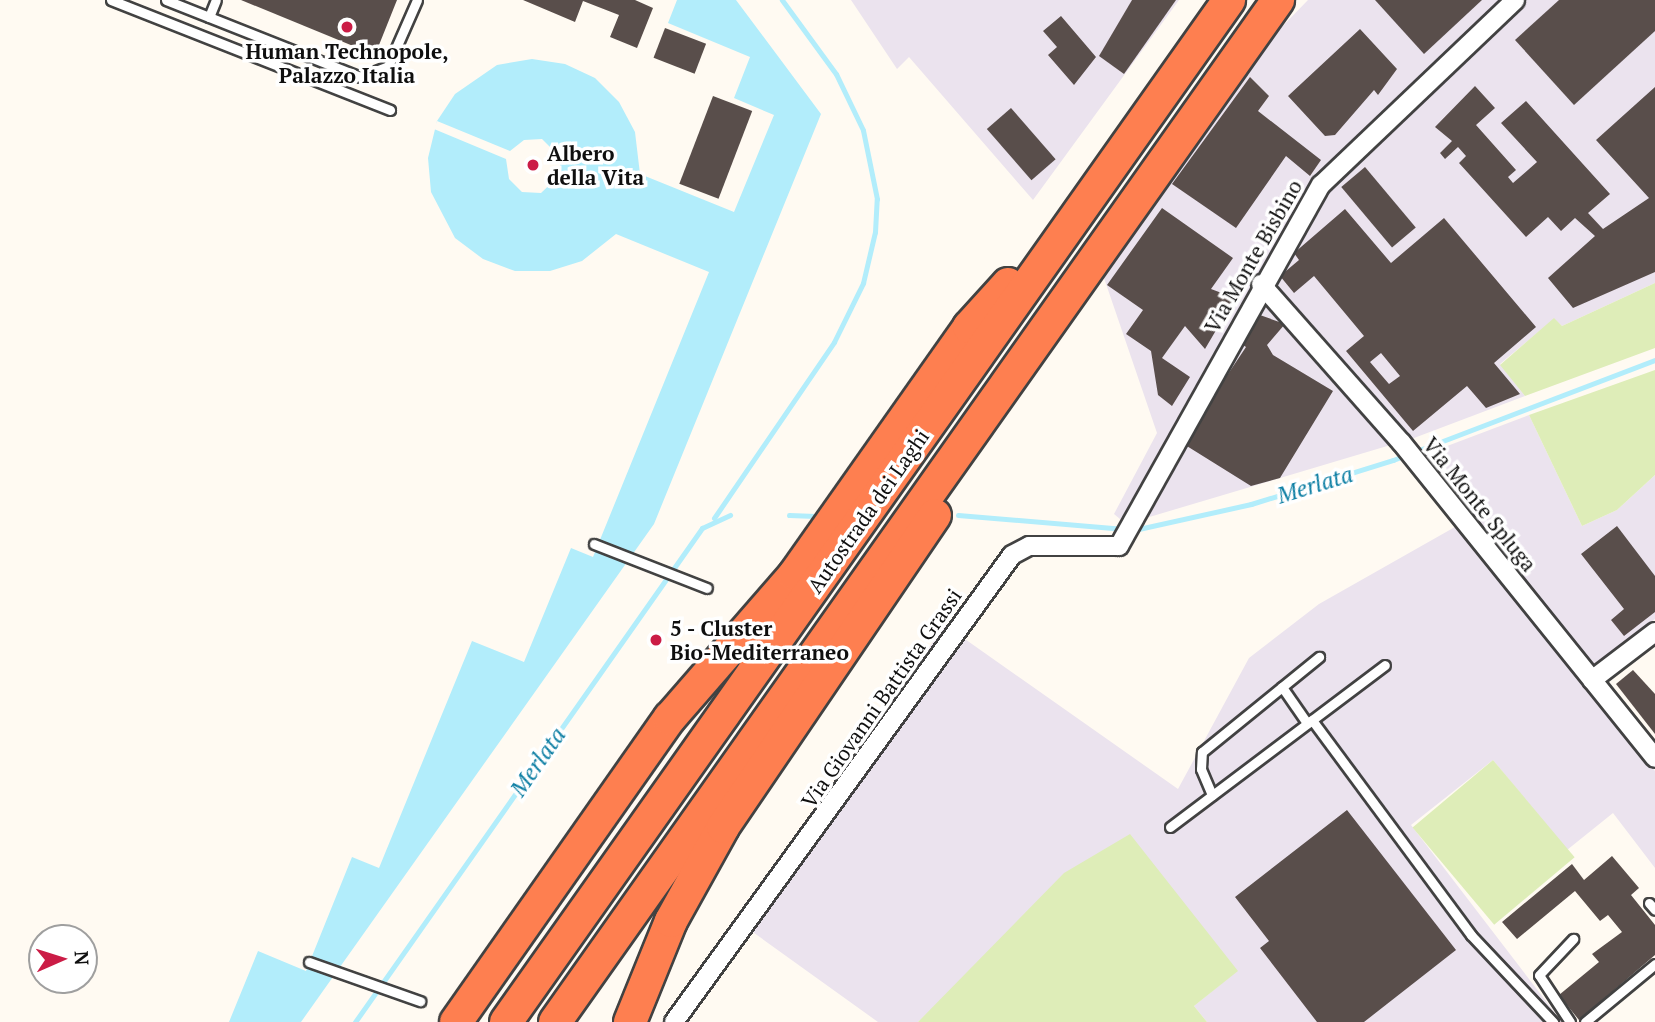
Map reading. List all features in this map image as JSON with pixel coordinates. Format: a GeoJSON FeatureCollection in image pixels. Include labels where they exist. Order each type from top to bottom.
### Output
{"type":"FeatureCollection","features":[{"type":"Feature","properties":{"kind":"highway","name":"Autostrada dei Laghi"},"geometry":{"type":"LineString","coordinates":[[506,1022],[1229,0]]}},
{"type":"Feature","properties":{"kind":"highway","name":"Autostrada dei Laghi"},"geometry":{"type":"LineString","coordinates":[[555,1022],[1278,0]]}},
{"type":"Feature","properties":{"kind":"highway"},"geometry":{"type":"LineString","coordinates":[[456,1022],[670,718],[794,574],[969,327],[1103,179]]}},
{"type":"Feature","properties":{"kind":"highway"},"geometry":{"type":"LineString","coordinates":[[630,1022],[704,859],[906,566],[1022,362]]}},
{"type":"Feature","properties":{"kind":"street","name":"Via Monte Bisbino"},"geometry":{"type":"LineString","coordinates":[[1156,475],[1261,284],[1321,185],[1515,0]]}},
{"type":"Feature","properties":{"kind":"street","name":"Via Monte Spluga"},"geometry":{"type":"LineString","coordinates":[[1261,284],[1401,442],[1654,754]]}},
{"type":"Feature","properties":{"kind":"street","name":"Via Giovanni Battista Grassi"},"geometry":{"type":"LineString","coordinates":[[674,1022],[1012,555],[1029,546],[1108,550],[1124,541],[1156,475]]}},
{"type":"Feature","properties":{"kind":"street"},"geometry":{"type":"LineString","coordinates":[[1592,680],[1655,632]]}},
{"type":"Feature","properties":{"kind":"lane"},"geometry":{"type":"LineString","coordinates":[[111,0],[390,110]]}},
{"type":"Feature","properties":{"kind":"lane"},"geometry":{"type":"LineString","coordinates":[[166,0],[365,77],[391,62],[417,0]]}},
{"type":"Feature","properties":{"kind":"lane"},"geometry":{"type":"LineString","coordinates":[[209,17],[216,0]]}},
{"type":"Feature","properties":{"kind":"lane"},"geometry":{"type":"LineString","coordinates":[[594,544],[706,588]]}},
{"type":"Feature","properties":{"kind":"lane"},"geometry":{"type":"LineString","coordinates":[[1212,795],[1201,769],[1202,752],[1319,657]]}},
{"type":"Feature","properties":{"kind":"lane"},"geometry":{"type":"LineString","coordinates":[[1170,827],[1385,665]]}},
{"type":"Feature","properties":{"kind":"lane"},"geometry":{"type":"LineString","coordinates":[[1282,687],[1471,935],[1553,1022]]}},
{"type":"Feature","properties":{"kind":"lane"},"geometry":{"type":"LineString","coordinates":[[1570,1022],[1539,975],[1573,939]]}},
{"type":"Feature","properties":{"kind":"lane"},"geometry":{"type":"LineString","coordinates":[[309,962],[405,993],[420,1001]]}},
{"type":"Feature","properties":{"kind":"lane"},"geometry":{"type":"LineString","coordinates":[[1585,1022],[1655,964]]}},
{"type":"Feature","properties":{"kind":"shaded area"},"geometry":{"type":"Polygon","coordinates":[[[851,0],[1179,0],[1033,200],[909,57],[897,69],[851,0]]]}},
{"type":"Feature","properties":{"kind":"shaded area"},"geometry":{"type":"Polygon","coordinates":[[[1308,0],[1655,0],[1655,283],[1562,326],[1554,319],[1500,364],[1525,396],[1414,438],[1126,524],[1114,514],[1157,433],[1104,278],[1272,37],[1308,0]]]}},
{"type":"Feature","properties":{"kind":"shaded area"},"geometry":{"type":"Polygon","coordinates":[[[1529,415],[1582,526],[1617,510],[1655,475],[1655,619],[1594,664],[1418,457],[1529,415]]]}},
{"type":"Feature","properties":{"kind":"shaded area"},"geometry":{"type":"Polygon","coordinates":[[[1462,523],[1655,771],[1655,868],[1613,813],[1567,850],[1493,760],[1411,825],[1562,1022],[1207,1022],[1194,1006],[1237,971],[935,1006],[918,1022],[878,1022],[736,920],[945,625],[1178,789],[1249,658],[1319,604],[1462,523]]]}},
{"type":"Feature","properties":{"kind":"green space"},"geometry":{"type":"Polygon","coordinates":[[[1655,283],[1655,348],[1525,396],[1500,365],[1554,318],[1562,326],[1655,283]]]}},
{"type":"Feature","properties":{"kind":"green space"},"geometry":{"type":"Polygon","coordinates":[[[1655,370],[1655,475],[1617,510],[1582,526],[1529,415],[1655,370]]]}},
{"type":"Feature","properties":{"kind":"green space"},"geometry":{"type":"Polygon","coordinates":[[[1493,760],[1575,857],[1494,925],[1413,827],[1493,760]]]}},
{"type":"Feature","properties":{"kind":"green space"},"geometry":{"type":"Polygon","coordinates":[[[1130,834],[1238,971],[1194,1006],[1207,1022],[918,1022],[1064,873],[1130,834]]]}},
{"type":"Feature","properties":{"kind":"water"},"geometry":{"type":"Polygon","coordinates":[[[677,0],[736,0],[821,114],[654,524],[301,1022],[229,1022],[258,951],[306,971],[352,857],[379,868],[472,641],[524,662],[571,548],[593,557],[709,272],[616,234],[582,261],[550,271],[515,271],[483,259],[455,238],[431,192],[428,158],[437,121],[455,94],[497,65],[532,59],[565,64],[595,78],[619,102],[635,132],[640,174],[734,212],[774,115],[734,98],[750,57],[668,23],[677,0]]]}},
{"type":"Feature","properties":{"kind":"pier"},"geometry":{"type":"Polygon","coordinates":[[[437,121],[510,151],[524,140],[542,139],[560,157],[560,175],[541,193],[522,192],[509,179],[506,159],[434,129],[437,121]]]}},
{"type":"Feature","properties":{"kind":"building","name":"Human Technopole, Palazzo Italia"},"geometry":{"type":"Polygon","coordinates":[[[241,0],[397,0],[375,55],[241,0]]]}},
{"type":"Feature","properties":{"kind":"building"},"geometry":{"type":"Polygon","coordinates":[[[523,0],[635,0],[653,8],[637,48],[610,37],[619,15],[583,1],[575,22],[523,0]]]}},
{"type":"Feature","properties":{"kind":"building"},"geometry":{"type":"Polygon","coordinates":[[[1132,0],[1176,0],[1124,74],[1099,56],[1132,0]]]}},
{"type":"Feature","properties":{"kind":"building"},"geometry":{"type":"Polygon","coordinates":[[[1375,0],[1482,0],[1424,54],[1375,0]]]}},
{"type":"Feature","properties":{"kind":"building"},"geometry":{"type":"Polygon","coordinates":[[[1559,0],[1655,0],[1655,31],[1574,105],[1515,40],[1559,0]]]}},
{"type":"Feature","properties":{"kind":"building"},"geometry":{"type":"Polygon","coordinates":[[[1061,16],[1096,57],[1074,85],[1048,55],[1057,47],[1043,31],[1061,16]]]}},
{"type":"Feature","properties":{"kind":"building"},"geometry":{"type":"Polygon","coordinates":[[[665,28],[706,44],[695,74],[654,58],[665,28]]]}},
{"type":"Feature","properties":{"kind":"building"},"geometry":{"type":"Polygon","coordinates":[[[1360,29],[1397,69],[1378,95],[1374,90],[1335,135],[1325,136],[1288,96],[1360,29]]]}},
{"type":"Feature","properties":{"kind":"building"},"geometry":{"type":"Polygon","coordinates":[[[1250,77],[1269,96],[1258,111],[1321,160],[1310,176],[1286,156],[1236,228],[1172,184],[1250,77]]]}},
{"type":"Feature","properties":{"kind":"building"},"geometry":{"type":"Polygon","coordinates":[[[1475,86],[1495,108],[1476,125],[1516,170],[1508,177],[1513,183],[1537,162],[1501,123],[1526,101],[1610,194],[1588,213],[1603,229],[1649,198],[1596,140],[1655,87],[1655,272],[1573,308],[1548,278],[1595,236],[1575,218],[1561,231],[1548,217],[1526,237],[1459,163],[1466,156],[1458,147],[1445,159],[1440,153],[1452,141],[1435,127],[1475,86]]]}},
{"type":"Feature","properties":{"kind":"building"},"geometry":{"type":"Polygon","coordinates":[[[713,96],[752,111],[719,199],[679,184],[713,96]]]}},
{"type":"Feature","properties":{"kind":"building"},"geometry":{"type":"Polygon","coordinates":[[[1011,108],[1056,159],[1031,180],[987,129],[1011,108]]]}},
{"type":"Feature","properties":{"kind":"building"},"geometry":{"type":"Polygon","coordinates":[[[1365,167],[1416,228],[1392,247],[1341,187],[1365,167]]]}},
{"type":"Feature","properties":{"kind":"building"},"geometry":{"type":"Polygon","coordinates":[[[1162,208],[1233,258],[1211,289],[1235,298],[1205,349],[1185,326],[1162,358],[1190,377],[1172,406],[1158,395],[1151,351],[1126,334],[1143,310],[1107,285],[1162,208]]]}},
{"type":"Feature","properties":{"kind":"building"},"geometry":{"type":"Polygon","coordinates":[[[1345,209],[1391,263],[1444,218],[1536,327],[1494,363],[1520,394],[1486,408],[1467,386],[1413,431],[1346,351],[1364,336],[1314,276],[1294,293],[1280,276],[1299,260],[1294,253],[1345,209]],[[1381,353],[1370,362],[1389,384],[1400,376],[1381,353]]]}},
{"type":"Feature","properties":{"kind":"building"},"geometry":{"type":"Polygon","coordinates":[[[1257,314],[1285,324],[1267,345],[1273,355],[1333,391],[1280,478],[1251,486],[1182,443],[1246,347],[1240,343],[1257,314]]]}},
{"type":"Feature","properties":{"kind":"building"},"geometry":{"type":"Polygon","coordinates":[[[1617,526],[1655,576],[1655,612],[1624,636],[1611,620],[1624,609],[1581,554],[1617,526]]]}},
{"type":"Feature","properties":{"kind":"building"},"geometry":{"type":"Polygon","coordinates":[[[1633,670],[1655,694],[1655,734],[1616,684],[1633,670]]]}},
{"type":"Feature","properties":{"kind":"building"},"geometry":{"type":"Polygon","coordinates":[[[1347,810],[1456,950],[1364,1022],[1317,1022],[1260,948],[1269,941],[1235,897],[1347,810]]]}},
{"type":"Feature","properties":{"kind":"building"},"geometry":{"type":"Polygon","coordinates":[[[1612,856],[1639,888],[1631,895],[1655,925],[1655,955],[1579,1020],[1559,995],[1599,962],[1592,954],[1622,932],[1608,915],[1600,921],[1575,891],[1517,939],[1502,922],[1572,864],[1584,880],[1612,856]]]}},
{"type":"Feature","properties":{"kind":"waterway"},"geometry":{"type":"LineString","coordinates":[[714,518],[834,342],[863,283],[875,232],[877,199],[863,130],[836,74],[782,0]]}},
{"type":"Feature","properties":{"kind":"waterway","name":"Merlata"},"geometry":{"type":"LineString","coordinates":[[1134,530],[1251,504],[1393,460],[1655,360]]}},
{"type":"Feature","properties":{"kind":"waterway","name":"Merlata"},"geometry":{"type":"LineString","coordinates":[[355,1022],[702,528],[730,515]]}},
{"type":"Feature","properties":{"kind":"waterway","name":"Merlata"},"geometry":{"type":"LineString","coordinates":[[789,515],[822,516]]}},
{"type":"Feature","properties":{"kind":"waterway","name":"Merlata"},"geometry":{"type":"LineString","coordinates":[[958,515],[1124,529]]}},
{"type":"Feature","properties":{"kind":"place","name":"Human Technopole, Palazzo Italia"},"geometry":{"type":"Point","coordinates":[347,27]}},
{"type":"Feature","properties":{"kind":"place","name":"Albero della Vita"},"geometry":{"type":"Point","coordinates":[533,165]}},
{"type":"Feature","properties":{"kind":"place","name":"5 - Cluster Bio-Mediterraneo"},"geometry":{"type":"Point","coordinates":[656,640]}}]}
